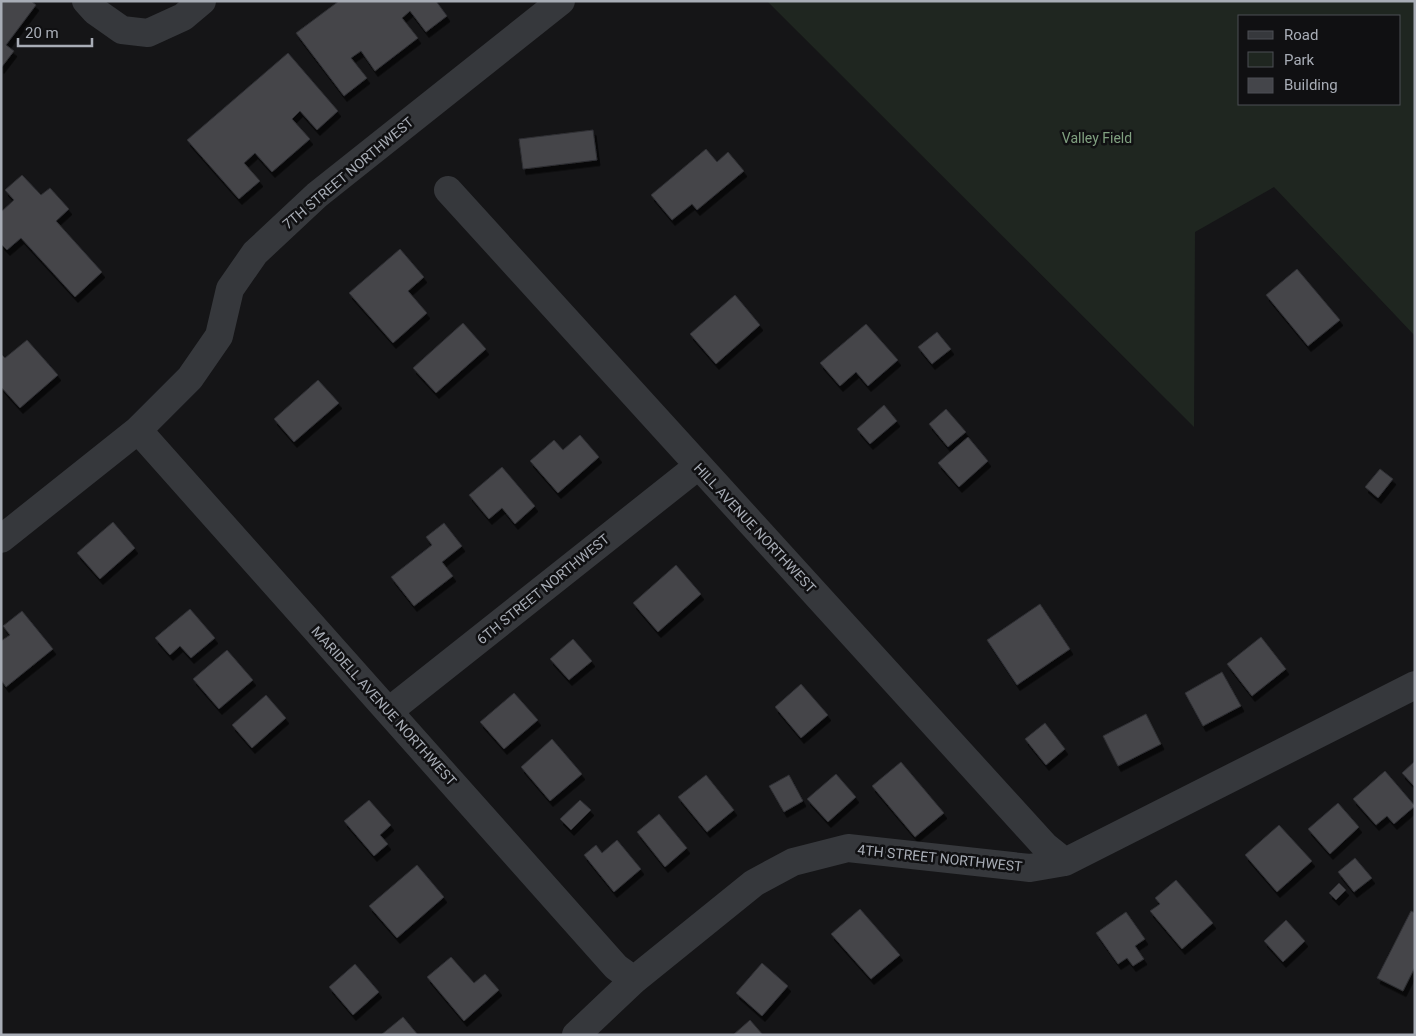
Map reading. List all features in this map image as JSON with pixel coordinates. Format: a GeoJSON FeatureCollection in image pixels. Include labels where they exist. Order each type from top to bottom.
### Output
{"type":"FeatureCollection","features":[{"type":"Feature","properties":{"kind":"street"},"geometry":{"type":"LineString","coordinates":[[86,1],[95,11],[122,30],[148,33],[184,17],[202,1]]}},
{"type":"Feature","properties":{"kind":"street","name":"7TH STREET NORTHWEST"},"geometry":{"type":"LineString","coordinates":[[1,539],[138,430],[190,378],[219,336],[230,289],[256,253],[317,195],[561,1]]}},
{"type":"Feature","properties":{"kind":"street","name":"HILL AVENUE NORTHWEST"},"geometry":{"type":"LineString","coordinates":[[448,190],[1045,846],[1065,862]]}},
{"type":"Feature","properties":{"kind":"street","name":"MARIDELL AVENUE NORTHWEST"},"geometry":{"type":"LineString","coordinates":[[138,430],[616,967],[634,980]]}},
{"type":"Feature","properties":{"kind":"street","name":"6TH STREET NORTHWEST"},"geometry":{"type":"LineString","coordinates":[[389,711],[698,466]]}},
{"type":"Feature","properties":{"kind":"street","name":"4TH STREET NORTHWEST"},"geometry":{"type":"LineString","coordinates":[[581,1033],[634,980],[754,883],[792,862],[848,848],[1030,868],[1065,862],[1415,685]]}},
{"type":"Feature","properties":{"kind":"green space","name":"Valley Field"},"geometry":{"type":"Polygon","coordinates":[[[767,1],[1415,1],[1415,336],[1274,187],[1195,232],[1194,427],[767,1]]]}},
{"type":"Feature","properties":{"kind":"building"},"geometry":{"type":"Polygon","coordinates":[[[1,1],[31,1],[36,5],[6,45],[14,51],[1,68],[1,1]]]}},
{"type":"Feature","properties":{"kind":"building"},"geometry":{"type":"Polygon","coordinates":[[[339,1],[436,1],[447,16],[426,32],[410,11],[402,18],[418,38],[375,71],[361,51],[351,58],[367,78],[344,96],[296,33],[339,1]]]}},
{"type":"Feature","properties":{"kind":"building"},"geometry":{"type":"Polygon","coordinates":[[[288,53],[338,111],[317,130],[300,111],[292,119],[310,139],[272,172],[255,153],[244,163],[260,181],[239,199],[187,140],[288,53]]]}},
{"type":"Feature","properties":{"kind":"building"},"geometry":{"type":"Polygon","coordinates":[[[593,130],[597,160],[523,169],[519,139],[593,130]]]}},
{"type":"Feature","properties":{"kind":"building"},"geometry":{"type":"Polygon","coordinates":[[[706,149],[717,162],[728,152],[744,171],[697,210],[692,204],[672,220],[651,195],[706,149]]]}},
{"type":"Feature","properties":{"kind":"building"},"geometry":{"type":"Polygon","coordinates":[[[22,175],[41,195],[50,188],[69,209],[56,221],[102,272],[75,297],[21,238],[7,250],[1,244],[1,212],[14,200],[5,190],[22,175]]]}},
{"type":"Feature","properties":{"kind":"building"},"geometry":{"type":"Polygon","coordinates":[[[400,249],[424,277],[408,291],[427,313],[393,343],[349,293],[400,249]]]}},
{"type":"Feature","properties":{"kind":"building"},"geometry":{"type":"Polygon","coordinates":[[[1297,269],[1340,320],[1308,346],[1266,295],[1297,269]]]}},
{"type":"Feature","properties":{"kind":"building"},"geometry":{"type":"Polygon","coordinates":[[[735,295],[760,325],[716,364],[690,334],[735,295]]]}},
{"type":"Feature","properties":{"kind":"building"},"geometry":{"type":"Polygon","coordinates":[[[463,323],[486,349],[436,393],[413,368],[463,323]]]}},
{"type":"Feature","properties":{"kind":"building"},"geometry":{"type":"Polygon","coordinates":[[[866,324],[898,360],[868,386],[856,372],[840,386],[820,363],[866,324]]]}},
{"type":"Feature","properties":{"kind":"building"},"geometry":{"type":"Polygon","coordinates":[[[937,332],[951,349],[932,364],[918,347],[937,332]]]}},
{"type":"Feature","properties":{"kind":"building"},"geometry":{"type":"Polygon","coordinates":[[[27,340],[58,375],[20,408],[1,387],[1,354],[5,358],[27,340]]]}},
{"type":"Feature","properties":{"kind":"building"},"geometry":{"type":"Polygon","coordinates":[[[318,380],[339,403],[294,442],[274,419],[318,380]]]}},
{"type":"Feature","properties":{"kind":"building"},"geometry":{"type":"Polygon","coordinates":[[[884,405],[897,421],[870,444],[857,429],[884,405]]]}},
{"type":"Feature","properties":{"kind":"building"},"geometry":{"type":"Polygon","coordinates":[[[946,409],[966,432],[948,447],[929,424],[946,409]]]}},
{"type":"Feature","properties":{"kind":"building"},"geometry":{"type":"Polygon","coordinates":[[[580,435],[599,457],[558,493],[530,461],[554,440],[563,450],[580,435]]]}},
{"type":"Feature","properties":{"kind":"building"},"geometry":{"type":"Polygon","coordinates":[[[968,437],[988,461],[959,487],[938,463],[968,437]]]}},
{"type":"Feature","properties":{"kind":"building"},"geometry":{"type":"Polygon","coordinates":[[[502,467],[535,506],[515,524],[502,508],[489,519],[469,495],[502,467]]]}},
{"type":"Feature","properties":{"kind":"building"},"geometry":{"type":"Polygon","coordinates":[[[1380,469],[1393,479],[1378,498],[1365,487],[1380,469]]]}},
{"type":"Feature","properties":{"kind":"building"},"geometry":{"type":"Polygon","coordinates":[[[113,522],[135,548],[100,579],[77,553],[113,522]]]}},
{"type":"Feature","properties":{"kind":"building"},"geometry":{"type":"Polygon","coordinates":[[[444,523],[462,546],[442,562],[453,576],[414,606],[391,577],[432,545],[426,537],[444,523]]]}},
{"type":"Feature","properties":{"kind":"building"},"geometry":{"type":"Polygon","coordinates":[[[676,565],[701,594],[658,632],[633,603],[676,565]]]}},
{"type":"Feature","properties":{"kind":"building"},"geometry":{"type":"Polygon","coordinates":[[[1040,604],[1070,649],[1017,685],[987,640],[1040,604]]]}},
{"type":"Feature","properties":{"kind":"building"},"geometry":{"type":"Polygon","coordinates":[[[190,609],[215,638],[191,658],[180,646],[170,655],[155,638],[190,609]]]}},
{"type":"Feature","properties":{"kind":"building"},"geometry":{"type":"Polygon","coordinates":[[[22,611],[53,649],[6,687],[1,680],[1,641],[10,635],[3,626],[22,611]]]}},
{"type":"Feature","properties":{"kind":"building"},"geometry":{"type":"Polygon","coordinates":[[[1261,637],[1286,669],[1252,696],[1227,664],[1261,637]]]}},
{"type":"Feature","properties":{"kind":"building"},"geometry":{"type":"Polygon","coordinates":[[[573,639],[592,661],[569,680],[550,659],[573,639]]]}},
{"type":"Feature","properties":{"kind":"building"},"geometry":{"type":"Polygon","coordinates":[[[227,650],[253,680],[219,709],[193,679],[227,650]]]}},
{"type":"Feature","properties":{"kind":"building"},"geometry":{"type":"Polygon","coordinates":[[[1222,672],[1241,706],[1203,726],[1185,693],[1222,672]]]}},
{"type":"Feature","properties":{"kind":"building"},"geometry":{"type":"Polygon","coordinates":[[[801,684],[828,715],[801,738],[775,707],[801,684]]]}},
{"type":"Feature","properties":{"kind":"building"},"geometry":{"type":"Polygon","coordinates":[[[514,693],[538,720],[504,749],[480,722],[514,693]]]}},
{"type":"Feature","properties":{"kind":"building"},"geometry":{"type":"Polygon","coordinates":[[[266,695],[286,718],[252,748],[232,725],[266,695]]]}},
{"type":"Feature","properties":{"kind":"building"},"geometry":{"type":"Polygon","coordinates":[[[1146,714],[1161,744],[1118,766],[1103,736],[1146,714]]]}},
{"type":"Feature","properties":{"kind":"building"},"geometry":{"type":"Polygon","coordinates":[[[1045,723],[1065,749],[1046,765],[1025,739],[1045,723]]]}},
{"type":"Feature","properties":{"kind":"building"},"geometry":{"type":"Polygon","coordinates":[[[552,739],[582,774],[550,801],[521,767],[552,739]]]}},
{"type":"Feature","properties":{"kind":"building"},"geometry":{"type":"Polygon","coordinates":[[[1415,761],[1415,787],[1402,773],[1415,761]]]}},
{"type":"Feature","properties":{"kind":"building"},"geometry":{"type":"Polygon","coordinates":[[[901,762],[944,813],[915,837],[872,786],[901,762]]]}},
{"type":"Feature","properties":{"kind":"building"},"geometry":{"type":"Polygon","coordinates":[[[1385,771],[1415,806],[1394,824],[1387,816],[1376,825],[1353,799],[1385,771]]]}},
{"type":"Feature","properties":{"kind":"building"},"geometry":{"type":"Polygon","coordinates":[[[836,774],[856,797],[828,822],[807,799],[836,774]]]}},
{"type":"Feature","properties":{"kind":"building"},"geometry":{"type":"Polygon","coordinates":[[[706,775],[734,810],[707,832],[678,797],[706,775]]]}},
{"type":"Feature","properties":{"kind":"building"},"geometry":{"type":"Polygon","coordinates":[[[789,775],[803,801],[784,812],[769,786],[789,775]]]}},
{"type":"Feature","properties":{"kind":"building"},"geometry":{"type":"Polygon","coordinates":[[[369,800],[391,825],[380,835],[388,844],[374,856],[344,821],[369,800]]]}},
{"type":"Feature","properties":{"kind":"building"},"geometry":{"type":"Polygon","coordinates":[[[580,800],[591,810],[571,830],[560,819],[580,800]]]}},
{"type":"Feature","properties":{"kind":"building"},"geometry":{"type":"Polygon","coordinates":[[[1338,803],[1359,827],[1330,854],[1308,829],[1338,803]]]}},
{"type":"Feature","properties":{"kind":"building"},"geometry":{"type":"Polygon","coordinates":[[[659,814],[687,848],[665,867],[637,832],[659,814]]]}},
{"type":"Feature","properties":{"kind":"building"},"geometry":{"type":"Polygon","coordinates":[[[1279,825],[1312,861],[1277,892],[1245,855],[1279,825]]]}},
{"type":"Feature","properties":{"kind":"building"},"geometry":{"type":"Polygon","coordinates":[[[617,840],[641,869],[614,892],[584,855],[596,845],[602,853],[617,840]]]}},
{"type":"Feature","properties":{"kind":"building"},"geometry":{"type":"Polygon","coordinates":[[[1355,858],[1372,878],[1354,892],[1338,872],[1355,858]]]}},
{"type":"Feature","properties":{"kind":"building"},"geometry":{"type":"Polygon","coordinates":[[[417,865],[444,897],[397,938],[369,906],[417,865]]]}},
{"type":"Feature","properties":{"kind":"building"},"geometry":{"type":"Polygon","coordinates":[[[1176,880],[1213,923],[1182,949],[1150,911],[1160,904],[1155,898],[1176,880]]]}},
{"type":"Feature","properties":{"kind":"building"},"geometry":{"type":"Polygon","coordinates":[[[1339,883],[1346,890],[1336,900],[1329,893],[1339,883]]]}},
{"type":"Feature","properties":{"kind":"building"},"geometry":{"type":"Polygon","coordinates":[[[860,909],[900,955],[871,979],[831,934],[860,909]]]}},
{"type":"Feature","properties":{"kind":"building"},"geometry":{"type":"Polygon","coordinates":[[[1411,911],[1415,913],[1415,967],[1403,991],[1377,978],[1411,911]]]}},
{"type":"Feature","properties":{"kind":"building"},"geometry":{"type":"Polygon","coordinates":[[[1126,912],[1145,939],[1135,946],[1144,959],[1133,966],[1127,958],[1118,964],[1096,933],[1126,912]]]}},
{"type":"Feature","properties":{"kind":"building"},"geometry":{"type":"Polygon","coordinates":[[[1286,920],[1305,941],[1283,962],[1264,941],[1286,920]]]}},
{"type":"Feature","properties":{"kind":"building"},"geometry":{"type":"Polygon","coordinates":[[[451,957],[474,983],[485,974],[499,990],[464,1021],[427,977],[451,957]]]}},
{"type":"Feature","properties":{"kind":"building"},"geometry":{"type":"Polygon","coordinates":[[[762,963],[788,986],[762,1016],[736,993],[762,963]]]}},
{"type":"Feature","properties":{"kind":"building"},"geometry":{"type":"Polygon","coordinates":[[[355,964],[379,992],[353,1015],[329,987],[355,964]]]}},
{"type":"Feature","properties":{"kind":"building"},"geometry":{"type":"Polygon","coordinates":[[[403,1017],[418,1035],[381,1035],[403,1017]]]}},
{"type":"Feature","properties":{"kind":"building"},"geometry":{"type":"Polygon","coordinates":[[[750,1020],[763,1035],[733,1035],[750,1020]]]}}]}
